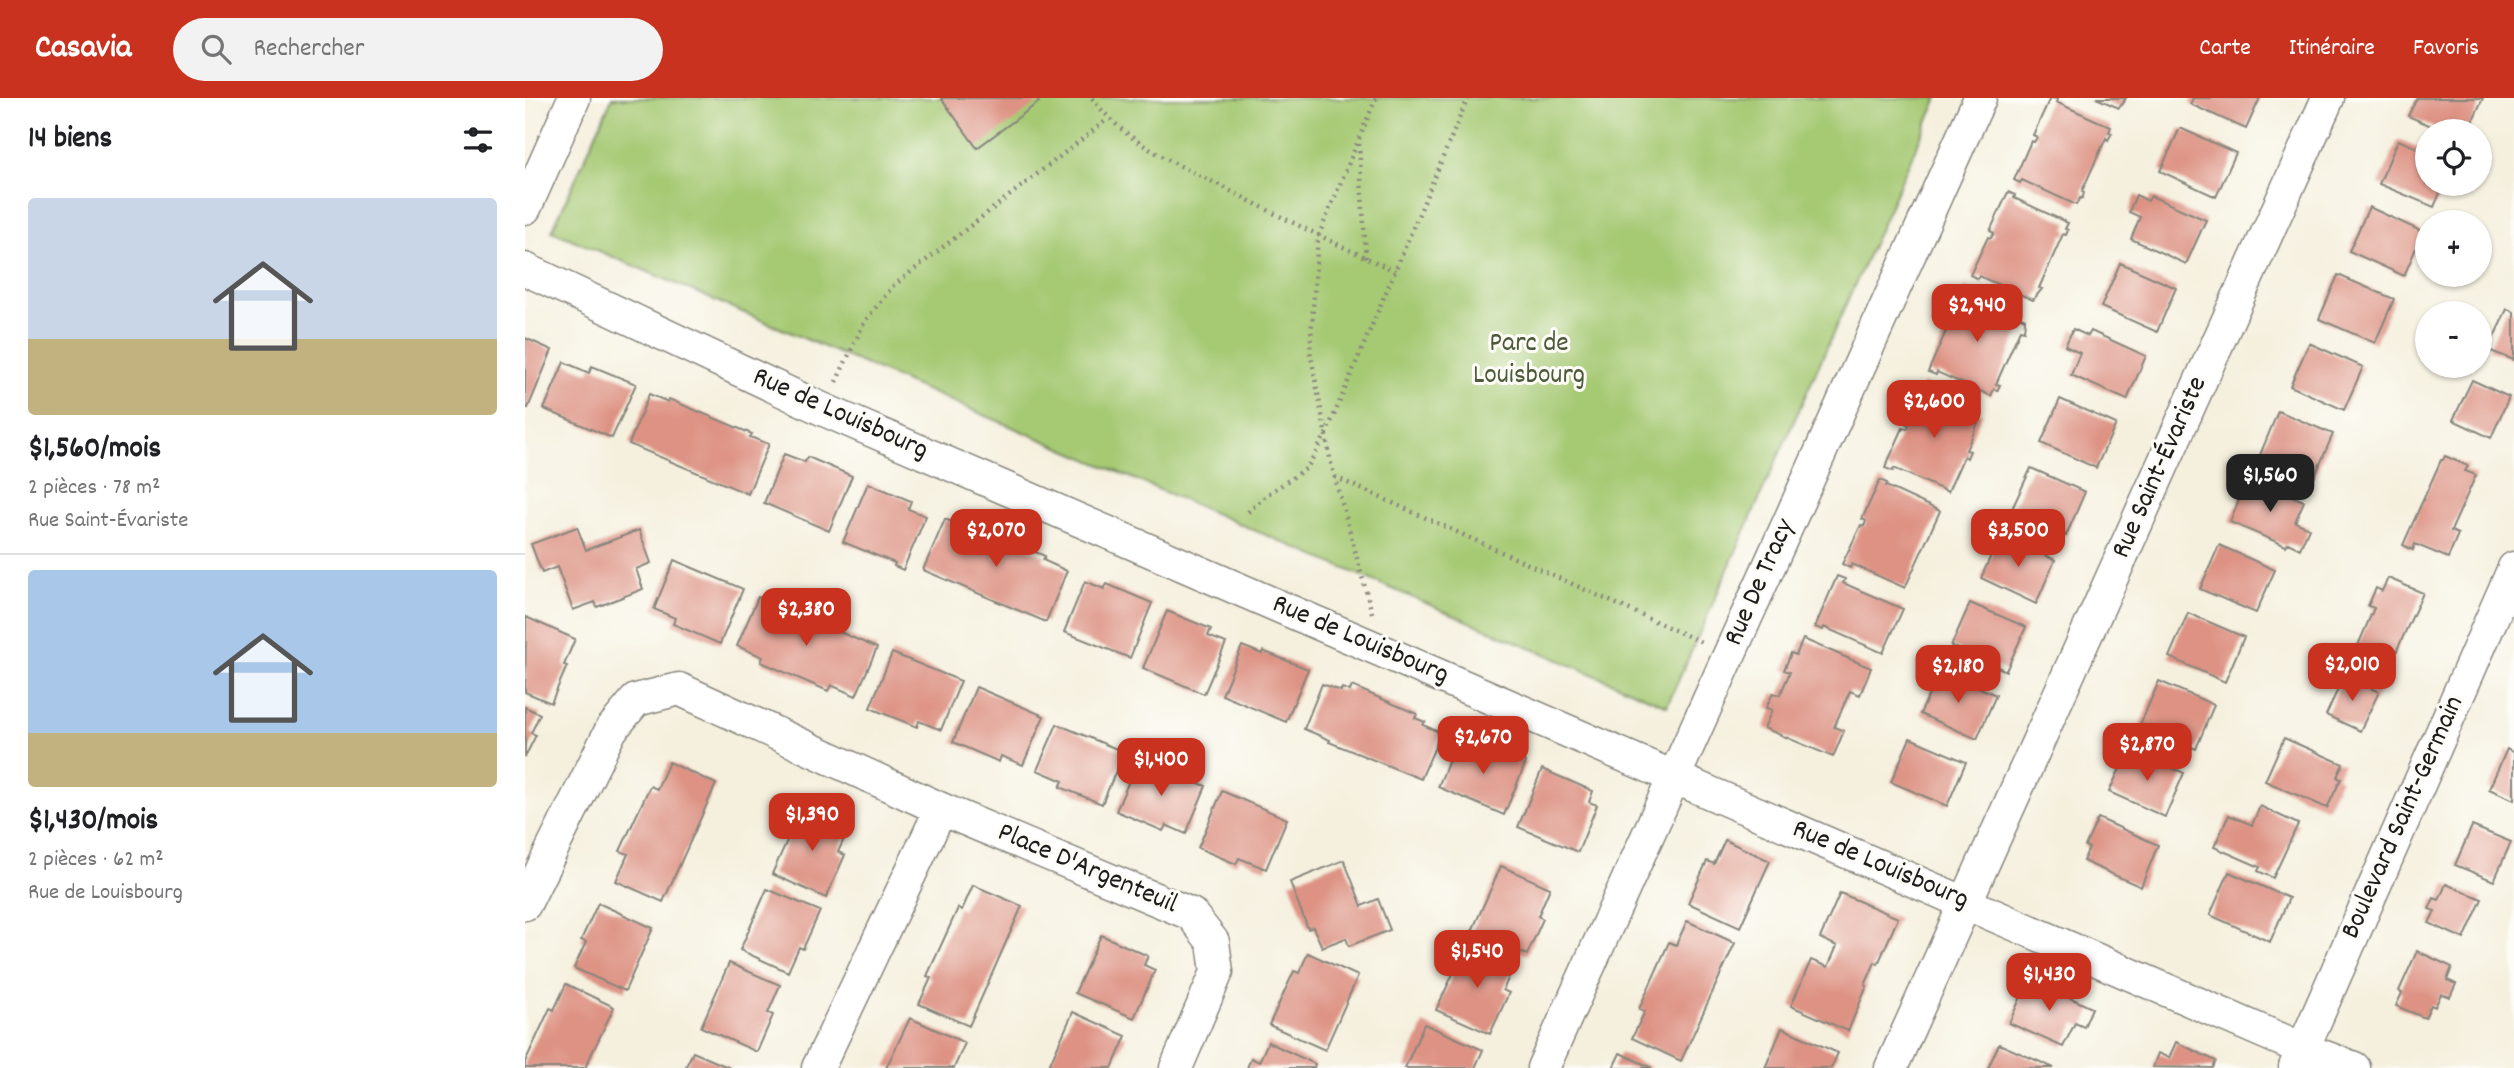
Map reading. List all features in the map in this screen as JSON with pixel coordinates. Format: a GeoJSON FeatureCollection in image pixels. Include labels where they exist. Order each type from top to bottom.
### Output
{"type":"FeatureCollection","features":[{"type":"Feature","properties":{"kind":"street"},"geometry":{"type":"LineString","coordinates":[[525,208],[574,98]]}},
{"type":"Feature","properties":{"kind":"street","name":"Rue De Tracy"},"geometry":{"type":"LineString","coordinates":[[1543,1068],[1980,98]]}},
{"type":"Feature","properties":{"kind":"street","name":"Rue Saint-Évariste"},"geometry":{"type":"LineString","coordinates":[[1891,1068],[2328,98]]}},
{"type":"Feature","properties":{"kind":"street","name":"Rue de Louisbourg"},"geometry":{"type":"LineString","coordinates":[[525,269],[822,410],[1965,903],[2299,1058],[2354,1068]]}},
{"type":"Feature","properties":{"kind":"street","name":"Boulevard Saint-Germain"},"geometry":{"type":"LineString","coordinates":[[2299,1058],[2514,568]]}},
{"type":"Feature","properties":{"kind":"street","name":"Place D'Argenteuil"},"geometry":{"type":"LineString","coordinates":[[525,904],[611,730],[636,700],[679,689],[941,809],[1191,914],[1213,942],[1217,972],[1176,1068]]}},
{"type":"Feature","properties":{"kind":"street"},"geometry":{"type":"LineString","coordinates":[[818,1068],[941,809]]}},
{"type":"Feature","properties":{"kind":"path"},"geometry":{"type":"LineString","coordinates":[[1092,98],[1108,119],[1144,146],[1318,237],[1395,271]]}},
{"type":"Feature","properties":{"kind":"path"},"geometry":{"type":"LineString","coordinates":[[1377,98],[1318,237],[1310,351],[1335,476],[1382,651]]}},
{"type":"Feature","properties":{"kind":"path"},"geometry":{"type":"LineString","coordinates":[[1248,513],[1268,494],[1307,468],[1326,434],[1468,98]]}},
{"type":"Feature","properties":{"kind":"path"},"geometry":{"type":"LineString","coordinates":[[822,410],[865,321],[893,286],[1108,119]]}},
{"type":"Feature","properties":{"kind":"path"},"geometry":{"type":"LineString","coordinates":[[1359,140],[1366,258]]}},
{"type":"Feature","properties":{"kind":"path"},"geometry":{"type":"LineString","coordinates":[[1335,476],[1729,654]]}},
{"type":"Feature","properties":{"kind":"green space","name":"Parc de Louisbourg"},"geometry":{"type":"Polygon","coordinates":[[[612,98],[1938,98],[1667,706],[552,231],[612,98]]]}},
{"type":"Feature","properties":{"kind":"building"},"geometry":{"type":"Polygon","coordinates":[[[941,98],[1036,98],[1039,102],[977,148],[941,98]]]}},
{"type":"Feature","properties":{"kind":"building"},"geometry":{"type":"Polygon","coordinates":[[[2050,98],[2058,99],[2056,102],[2111,127],[2109,132],[2112,133],[2108,140],[2106,138],[2082,191],[2082,199],[2080,198],[2076,205],[2022,180],[2020,183],[2014,180],[2031,141],[2034,142],[2037,137],[2033,135],[2050,98]]]}},
{"type":"Feature","properties":{"kind":"building"},"geometry":{"type":"Polygon","coordinates":[[[2096,98],[2126,98],[2119,108],[2096,98]]]}},
{"type":"Feature","properties":{"kind":"building"},"geometry":{"type":"Polygon","coordinates":[[[2193,98],[2260,98],[2246,129],[2190,104],[2193,98]]]}},
{"type":"Feature","properties":{"kind":"building"},"geometry":{"type":"Polygon","coordinates":[[[2417,98],[2483,98],[2473,119],[2415,119],[2408,116],[2417,98]]]}},
{"type":"Feature","properties":{"kind":"building"},"geometry":{"type":"Polygon","coordinates":[[[2180,128],[2236,153],[2216,197],[2160,171],[2180,128]]]}},
{"type":"Feature","properties":{"kind":"building"},"geometry":{"type":"Polygon","coordinates":[[[2398,140],[2415,147],[2415,196],[2439,196],[2434,207],[2379,184],[2398,140]]]}},
{"type":"Feature","properties":{"kind":"building"},"geometry":{"type":"Polygon","coordinates":[[[2008,192],[2015,195],[2014,198],[2068,223],[2066,235],[2063,234],[2039,288],[2042,289],[2033,300],[1979,276],[1978,279],[1970,275],[1988,237],[1991,238],[1994,233],[1990,231],[2008,192]]]}},
{"type":"Feature","properties":{"kind":"building"},"geometry":{"type":"Polygon","coordinates":[[[2136,195],[2148,201],[2151,196],[2206,220],[2186,264],[2131,239],[2140,217],[2129,212],[2136,195]]]}},
{"type":"Feature","properties":{"kind":"building"},"geometry":{"type":"Polygon","coordinates":[[[2369,207],[2415,228],[2415,251],[2404,276],[2349,251],[2369,207]]]}},
{"type":"Feature","properties":{"kind":"building"},"geometry":{"type":"Polygon","coordinates":[[[2120,263],[2176,288],[2157,332],[2101,307],[2120,263]]]}},
{"type":"Feature","properties":{"kind":"building"},"geometry":{"type":"Polygon","coordinates":[[[2338,275],[2394,299],[2375,343],[2319,319],[2338,275]]]}},
{"type":"Feature","properties":{"kind":"building"},"geometry":{"type":"Polygon","coordinates":[[[1965,288],[1973,291],[1971,295],[2025,319],[2024,331],[2020,330],[1996,384],[2000,385],[1997,391],[1994,389],[1991,396],[1937,372],[1936,375],[1928,372],[1965,288]]]}},
{"type":"Feature","properties":{"kind":"building"},"geometry":{"type":"Polygon","coordinates":[[[2507,309],[2514,312],[2514,360],[2492,352],[2492,341],[2507,309]]]}},
{"type":"Feature","properties":{"kind":"building"},"geometry":{"type":"Polygon","coordinates":[[[2073,329],[2088,336],[2091,331],[2146,356],[2127,400],[2071,375],[2080,353],[2065,346],[2073,329]]]}},
{"type":"Feature","properties":{"kind":"building"},"geometry":{"type":"Polygon","coordinates":[[[525,338],[552,350],[528,408],[525,407],[525,338]]]}},
{"type":"Feature","properties":{"kind":"building"},"geometry":{"type":"Polygon","coordinates":[[[2309,343],[2363,367],[2344,410],[2290,386],[2309,343]]]}},
{"type":"Feature","properties":{"kind":"building"},"geometry":{"type":"Polygon","coordinates":[[[564,362],[589,373],[592,366],[636,384],[612,438],[544,409],[564,362]]]}},
{"type":"Feature","properties":{"kind":"building"},"geometry":{"type":"Polygon","coordinates":[[[2472,380],[2509,397],[2491,438],[2453,420],[2472,380]]]}},
{"type":"Feature","properties":{"kind":"building"},"geometry":{"type":"Polygon","coordinates":[[[1923,384],[1930,387],[1929,391],[1982,414],[1966,450],[1970,451],[1967,458],[1964,456],[1948,492],[1894,468],[1893,471],[1885,468],[1903,428],[1907,429],[1909,425],[1906,424],[1923,384]]]}},
{"type":"Feature","properties":{"kind":"building"},"geometry":{"type":"Polygon","coordinates":[[[649,394],[668,402],[669,399],[752,434],[750,437],[769,444],[748,494],[629,444],[649,394]]]}},
{"type":"Feature","properties":{"kind":"building"},"geometry":{"type":"Polygon","coordinates":[[[2060,399],[2116,424],[2096,468],[2041,443],[2060,399]]]}},
{"type":"Feature","properties":{"kind":"building"},"geometry":{"type":"Polygon","coordinates":[[[2278,411],[2333,434],[2314,478],[2260,455],[2278,411]]]}},
{"type":"Feature","properties":{"kind":"building"},"geometry":{"type":"Polygon","coordinates":[[[784,454],[805,462],[808,457],[852,476],[829,531],[764,503],[784,454]]]}},
{"type":"Feature","properties":{"kind":"building"},"geometry":{"type":"Polygon","coordinates":[[[2445,456],[2468,466],[2465,471],[2476,475],[2451,531],[2458,534],[2448,558],[2415,544],[2413,550],[2403,545],[2445,456]]]}},
{"type":"Feature","properties":{"kind":"building"},"geometry":{"type":"Polygon","coordinates":[[[2031,468],[2085,492],[2066,536],[2011,511],[2031,468]]]}},
{"type":"Feature","properties":{"kind":"building"},"geometry":{"type":"Polygon","coordinates":[[[2248,478],[2304,501],[2295,522],[2309,528],[2300,549],[2288,543],[2286,546],[2230,522],[2248,478]]]}},
{"type":"Feature","properties":{"kind":"building"},"geometry":{"type":"Polygon","coordinates":[[[1880,480],[1887,483],[1886,486],[1940,511],[1905,588],[1852,564],[1850,568],[1842,564],[1861,525],[1865,524],[1866,521],[1862,519],[1880,480]]]}},
{"type":"Feature","properties":{"kind":"building"},"geometry":{"type":"Polygon","coordinates":[[[868,483],[911,501],[908,509],[926,516],[903,570],[894,566],[895,563],[843,542],[868,483]]]}},
{"type":"Feature","properties":{"kind":"building"},"geometry":{"type":"Polygon","coordinates":[[[945,519],[968,529],[970,525],[1045,556],[1043,560],[1067,571],[1046,622],[923,570],[945,519]]]}},
{"type":"Feature","properties":{"kind":"building"},"geometry":{"type":"Polygon","coordinates":[[[577,527],[586,550],[639,530],[651,563],[636,569],[643,589],[597,607],[595,602],[573,610],[557,567],[542,573],[531,544],[577,527]]]}},
{"type":"Feature","properties":{"kind":"building"},"geometry":{"type":"Polygon","coordinates":[[[2000,535],[2055,560],[2036,604],[1981,578],[2000,535]]]}},
{"type":"Feature","properties":{"kind":"building"},"geometry":{"type":"Polygon","coordinates":[[[2219,545],[2275,570],[2256,613],[2200,589],[2219,545]]]}},
{"type":"Feature","properties":{"kind":"building"},"geometry":{"type":"Polygon","coordinates":[[[674,560],[743,589],[720,644],[673,624],[675,618],[654,609],[674,560]]]}},
{"type":"Feature","properties":{"kind":"building"},"geometry":{"type":"Polygon","coordinates":[[[1837,576],[1845,579],[1843,583],[1903,609],[1883,653],[1824,627],[1823,630],[1815,627],[1837,576]]]}},
{"type":"Feature","properties":{"kind":"building"},"geometry":{"type":"Polygon","coordinates":[[[2388,578],[2423,593],[2387,672],[2353,657],[2374,608],[2368,606],[2376,588],[2382,591],[2388,578]]]}},
{"type":"Feature","properties":{"kind":"building"},"geometry":{"type":"Polygon","coordinates":[[[1085,581],[1104,589],[1107,584],[1152,603],[1130,658],[1064,632],[1085,581]]]}},
{"type":"Feature","properties":{"kind":"building"},"geometry":{"type":"Polygon","coordinates":[[[758,597],[877,648],[856,696],[831,685],[828,691],[761,662],[763,657],[737,646],[758,597]]]}},
{"type":"Feature","properties":{"kind":"building"},"geometry":{"type":"Polygon","coordinates":[[[1970,603],[2026,627],[2006,671],[1951,646],[1970,603]]]}},
{"type":"Feature","properties":{"kind":"building"},"geometry":{"type":"Polygon","coordinates":[[[1167,611],[1211,629],[1208,636],[1226,643],[1204,694],[1143,668],[1167,611]]]}},
{"type":"Feature","properties":{"kind":"building"},"geometry":{"type":"Polygon","coordinates":[[[2188,613],[2244,637],[2225,682],[2169,657],[2188,613]]]}},
{"type":"Feature","properties":{"kind":"building"},"geometry":{"type":"Polygon","coordinates":[[[526,617],[575,639],[551,703],[525,692],[526,617]]]}},
{"type":"Feature","properties":{"kind":"building"},"geometry":{"type":"Polygon","coordinates":[[[1803,639],[1871,668],[1860,695],[1850,691],[1834,727],[1844,731],[1833,757],[1764,728],[1772,710],[1766,708],[1773,693],[1780,695],[1790,672],[1784,670],[1791,653],[1796,655],[1803,639]]]}},
{"type":"Feature","properties":{"kind":"building"},"geometry":{"type":"Polygon","coordinates":[[[1242,646],[1262,654],[1263,651],[1308,669],[1286,722],[1222,695],[1242,646]]]}},
{"type":"Feature","properties":{"kind":"building"},"geometry":{"type":"Polygon","coordinates":[[[892,653],[961,681],[941,730],[919,721],[917,727],[870,708],[892,653]]]}},
{"type":"Feature","properties":{"kind":"building"},"geometry":{"type":"Polygon","coordinates":[[[1940,670],[1996,695],[1977,739],[1920,714],[1940,670]]]}},
{"type":"Feature","properties":{"kind":"building"},"geometry":{"type":"Polygon","coordinates":[[[2344,676],[2379,692],[2360,731],[2326,715],[2344,676]]]}},
{"type":"Feature","properties":{"kind":"building"},"geometry":{"type":"Polygon","coordinates":[[[2159,681],[2214,705],[2196,749],[2140,725],[2159,681]]]}},
{"type":"Feature","properties":{"kind":"building"},"geometry":{"type":"Polygon","coordinates":[[[1322,684],[1341,691],[1342,688],[1350,691],[1352,686],[1417,714],[1415,718],[1425,722],[1423,725],[1441,733],[1421,779],[1329,742],[1330,740],[1304,729],[1322,684]]]}},
{"type":"Feature","properties":{"kind":"building"},"geometry":{"type":"Polygon","coordinates":[[[976,687],[1044,716],[1023,765],[1001,756],[999,762],[953,742],[976,687]]]}},
{"type":"Feature","properties":{"kind":"building"},"geometry":{"type":"Polygon","coordinates":[[[525,707],[540,714],[531,733],[536,735],[525,757],[525,707]]]}},
{"type":"Feature","properties":{"kind":"building"},"geometry":{"type":"Polygon","coordinates":[[[1057,724],[1124,752],[1102,804],[1060,787],[1063,781],[1037,770],[1057,724]]]}},
{"type":"Feature","properties":{"kind":"building"},"geometry":{"type":"Polygon","coordinates":[[[1910,738],[1966,762],[1947,806],[1891,782],[1910,738]]]}},
{"type":"Feature","properties":{"kind":"building"},"geometry":{"type":"Polygon","coordinates":[[[2284,738],[2343,764],[2337,777],[2341,779],[2327,808],[2265,781],[2284,738]]]}},
{"type":"Feature","properties":{"kind":"building"},"geometry":{"type":"Polygon","coordinates":[[[1457,741],[1481,751],[1484,744],[1526,762],[1504,815],[1438,787],[1457,741]]]}},
{"type":"Feature","properties":{"kind":"building"},"geometry":{"type":"Polygon","coordinates":[[[2129,749],[2184,773],[2165,817],[2109,792],[2129,749]]]}},
{"type":"Feature","properties":{"kind":"building"},"geometry":{"type":"Polygon","coordinates":[[[2507,749],[2514,753],[2514,800],[2489,789],[2507,749]]]}},
{"type":"Feature","properties":{"kind":"building"},"geometry":{"type":"Polygon","coordinates":[[[1139,758],[1206,786],[1186,834],[1166,825],[1163,831],[1116,811],[1139,758]]]}},
{"type":"Feature","properties":{"kind":"building"},"geometry":{"type":"Polygon","coordinates":[[[669,762],[716,784],[663,902],[616,881],[628,854],[620,851],[650,786],[657,789],[669,762]]]}},
{"type":"Feature","properties":{"kind":"building"},"geometry":{"type":"Polygon","coordinates":[[[1542,769],[1593,791],[1589,802],[1597,805],[1578,852],[1518,827],[1542,769]]]}},
{"type":"Feature","properties":{"kind":"building"},"geometry":{"type":"Polygon","coordinates":[[[1222,791],[1287,819],[1266,869],[1239,858],[1236,864],[1198,848],[1222,791]]]}},
{"type":"Feature","properties":{"kind":"building"},"geometry":{"type":"Polygon","coordinates":[[[2260,806],[2298,824],[2273,878],[2258,871],[2260,867],[2214,847],[2229,815],[2252,825],[2260,806]]]}},
{"type":"Feature","properties":{"kind":"building"},"geometry":{"type":"Polygon","coordinates":[[[802,807],[849,828],[838,852],[845,855],[826,898],[772,874],[802,807]]]}},
{"type":"Feature","properties":{"kind":"building"},"geometry":{"type":"Polygon","coordinates":[[[2098,818],[2158,845],[2141,887],[2083,861],[2089,848],[2085,846],[2098,818]]]}},
{"type":"Feature","properties":{"kind":"building"},"geometry":{"type":"Polygon","coordinates":[[[2472,826],[2511,842],[2494,881],[2455,865],[2472,826]]]}},
{"type":"Feature","properties":{"kind":"building"},"geometry":{"type":"Polygon","coordinates":[[[1725,840],[1770,861],[1740,927],[1688,903],[1707,861],[1714,864],[1725,840]]]}},
{"type":"Feature","properties":{"kind":"building"},"geometry":{"type":"Polygon","coordinates":[[[1344,860],[1362,906],[1378,899],[1390,930],[1349,946],[1346,938],[1322,947],[1313,927],[1308,929],[1290,882],[1344,860]]]}},
{"type":"Feature","properties":{"kind":"building"},"geometry":{"type":"Polygon","coordinates":[[[1501,866],[1550,888],[1538,916],[1543,919],[1527,955],[1472,931],[1501,866]]]}},
{"type":"Feature","properties":{"kind":"building"},"geometry":{"type":"Polygon","coordinates":[[[2229,872],[2289,898],[2270,942],[2210,915],[2229,872]]]}},
{"type":"Feature","properties":{"kind":"building"},"geometry":{"type":"Polygon","coordinates":[[[2446,884],[2482,899],[2464,939],[2429,923],[2435,911],[2429,909],[2434,898],[2439,900],[2446,884]]]}},
{"type":"Feature","properties":{"kind":"building"},"geometry":{"type":"Polygon","coordinates":[[[973,885],[1022,906],[969,1026],[919,1004],[931,978],[927,976],[958,908],[962,910],[973,885]]]}},
{"type":"Feature","properties":{"kind":"building"},"geometry":{"type":"Polygon","coordinates":[[[767,889],[820,911],[803,949],[799,947],[788,972],[740,950],[767,889]]]}},
{"type":"Feature","properties":{"kind":"building"},"geometry":{"type":"Polygon","coordinates":[[[1840,893],[1898,918],[1878,964],[1875,962],[1848,1031],[1791,1006],[1811,960],[1828,967],[1837,946],[1820,938],[1840,893]]]}},
{"type":"Feature","properties":{"kind":"building"},"geometry":{"type":"Polygon","coordinates":[[[598,903],[653,928],[625,991],[574,968],[586,942],[581,940],[598,903]]]}},
{"type":"Feature","properties":{"kind":"building"},"geometry":{"type":"Polygon","coordinates":[[[1687,921],[1735,943],[1681,1061],[1632,1038],[1645,1011],[1639,1009],[1669,942],[1676,945],[1687,921]]]}},
{"type":"Feature","properties":{"kind":"building"},"geometry":{"type":"Polygon","coordinates":[[[1101,935],[1148,956],[1144,965],[1155,970],[1134,1018],[1075,993],[1101,935]]]}},
{"type":"Feature","properties":{"kind":"building"},"geometry":{"type":"Polygon","coordinates":[[[1467,944],[1514,966],[1503,990],[1509,993],[1490,1034],[1436,1010],[1467,944]]]}},
{"type":"Feature","properties":{"kind":"building"},"geometry":{"type":"Polygon","coordinates":[[[2417,951],[2452,967],[2447,980],[2456,984],[2450,997],[2441,994],[2435,1007],[2431,1005],[2425,1018],[2396,1006],[2402,993],[2399,991],[2417,951]]]}},
{"type":"Feature","properties":{"kind":"building"},"geometry":{"type":"Polygon","coordinates":[[[1308,953],[1358,976],[1325,1050],[1269,1025],[1294,971],[1299,973],[1308,953]]]}},
{"type":"Feature","properties":{"kind":"building"},"geometry":{"type":"Polygon","coordinates":[[[729,963],[780,985],[768,1013],[773,1015],[757,1052],[701,1027],[729,963]]]}},
{"type":"Feature","properties":{"kind":"building"},"geometry":{"type":"Polygon","coordinates":[[[2029,979],[2092,1008],[2084,1027],[2075,1023],[2063,1047],[2009,1023],[2029,979]]]}},
{"type":"Feature","properties":{"kind":"building"},"geometry":{"type":"Polygon","coordinates":[[[566,984],[614,1007],[585,1068],[525,1068],[525,1062],[550,1008],[554,1010],[566,984]]]}},
{"type":"Feature","properties":{"kind":"building"},"geometry":{"type":"Polygon","coordinates":[[[1073,1012],[1126,1036],[1112,1068],[1048,1068],[1073,1012]]]}},
{"type":"Feature","properties":{"kind":"building"},"geometry":{"type":"Polygon","coordinates":[[[910,1018],[965,1043],[954,1068],[886,1068],[910,1018]]]}},
{"type":"Feature","properties":{"kind":"building"},"geometry":{"type":"Polygon","coordinates":[[[1424,1024],[1483,1050],[1475,1068],[1405,1068],[1424,1024]]]}},
{"type":"Feature","properties":{"kind":"building"},"geometry":{"type":"Polygon","coordinates":[[[1782,1028],[1838,1053],[1831,1068],[1765,1068],[1782,1028]]]}},
{"type":"Feature","properties":{"kind":"building"},"geometry":{"type":"Polygon","coordinates":[[[1268,1042],[1315,1064],[1314,1068],[1247,1068],[1251,1058],[1259,1062],[1268,1042]]]}},
{"type":"Feature","properties":{"kind":"building"},"geometry":{"type":"Polygon","coordinates":[[[2176,1042],[2216,1061],[2213,1068],[2153,1067],[2158,1053],[2169,1058],[2176,1042]]]}},
{"type":"Feature","properties":{"kind":"building"},"geometry":{"type":"Polygon","coordinates":[[[1999,1044],[2054,1068],[1988,1068],[1999,1044]]]}},
{"type":"Feature","properties":{"kind":"building"},"geometry":{"type":"Polygon","coordinates":[[[693,1052],[730,1068],[685,1068],[693,1052]]]}},
{"type":"Feature","properties":{"kind":"building"},"geometry":{"type":"Polygon","coordinates":[[[1620,1053],[1652,1068],[1613,1068],[1620,1053]]]}}]}
